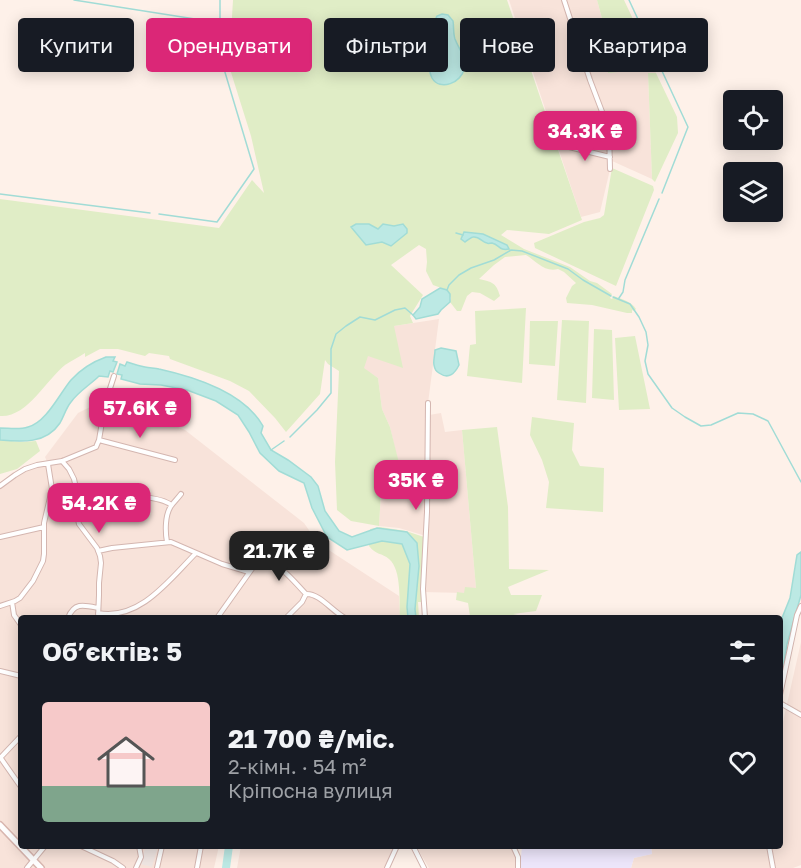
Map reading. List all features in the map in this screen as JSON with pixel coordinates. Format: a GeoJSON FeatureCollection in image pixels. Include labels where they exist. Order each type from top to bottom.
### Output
{"type":"FeatureCollection","features":[{"type":"Feature","properties":{"kind":"main road"},"geometry":{"type":"LineString","coordinates":[[0,825],[18,844]]}},
{"type":"Feature","properties":{"kind":"main road"},"geometry":{"type":"LineString","coordinates":[[23,849],[41,868]]}},
{"type":"Feature","properties":{"kind":"street"},"geometry":{"type":"LineString","coordinates":[[564,0],[602,116],[609,130],[610,169]]}},
{"type":"Feature","properties":{"kind":"street"},"geometry":{"type":"LineString","coordinates":[[566,146],[610,157]]}},
{"type":"Feature","properties":{"kind":"street"},"geometry":{"type":"LineString","coordinates":[[0,486],[22,471],[37,465],[62,461],[98,445],[105,404],[114,376]]}},
{"type":"Feature","properties":{"kind":"street"},"geometry":{"type":"LineString","coordinates":[[425,615],[423,589],[427,512],[428,403]]}},
{"type":"Feature","properties":{"kind":"street"},"geometry":{"type":"LineString","coordinates":[[99,440],[175,460]]}},
{"type":"Feature","properties":{"kind":"street"},"geometry":{"type":"LineString","coordinates":[[62,461],[71,472],[78,494],[79,524],[99,551],[101,563],[98,613],[84,606],[76,606],[70,615]]}},
{"type":"Feature","properties":{"kind":"street"},"geometry":{"type":"LineString","coordinates":[[0,606],[19,599],[43,561],[44,527],[52,492],[48,464]]}},
{"type":"Feature","properties":{"kind":"street"},"geometry":{"type":"LineString","coordinates":[[78,494],[153,498],[162,500],[171,506]]}},
{"type":"Feature","properties":{"kind":"street"},"geometry":{"type":"LineString","coordinates":[[167,542],[168,514],[171,506],[182,495]]}},
{"type":"Feature","properties":{"kind":"street"},"geometry":{"type":"LineString","coordinates":[[0,537],[44,527]]}},
{"type":"Feature","properties":{"kind":"street"},"geometry":{"type":"LineString","coordinates":[[99,551],[167,542],[179,544],[222,564],[249,572]]}},
{"type":"Feature","properties":{"kind":"street"},"geometry":{"type":"LineString","coordinates":[[114,615],[142,603],[172,579],[196,553]]}},
{"type":"Feature","properties":{"kind":"street"},"geometry":{"type":"LineString","coordinates":[[219,615],[249,572],[262,561],[267,561],[282,570],[306,594],[316,596],[340,615]]}},
{"type":"Feature","properties":{"kind":"street"},"geometry":{"type":"LineString","coordinates":[[289,615],[306,594]]}},
{"type":"Feature","properties":{"kind":"street"},"geometry":{"type":"LineString","coordinates":[[12,602],[14,615],[18,621]]}},
{"type":"Feature","properties":{"kind":"street"},"geometry":{"type":"LineString","coordinates":[[783,681],[801,606]]}},
{"type":"Feature","properties":{"kind":"street"},"geometry":{"type":"LineString","coordinates":[[0,671],[18,675]]}},
{"type":"Feature","properties":{"kind":"street"},"geometry":{"type":"LineString","coordinates":[[783,705],[801,715]]}},
{"type":"Feature","properties":{"kind":"street"},"geometry":{"type":"LineString","coordinates":[[18,739],[0,757],[18,783]]}},
{"type":"Feature","properties":{"kind":"street"},"geometry":{"type":"LineString","coordinates":[[27,868],[42,849]]}},
{"type":"Feature","properties":{"kind":"street"},"geometry":{"type":"LineString","coordinates":[[87,849],[123,868]]}},
{"type":"Feature","properties":{"kind":"street"},"geometry":{"type":"LineString","coordinates":[[136,868],[141,857],[140,849]]}},
{"type":"Feature","properties":{"kind":"street"},"geometry":{"type":"LineString","coordinates":[[158,868],[161,849]]}},
{"type":"Feature","properties":{"kind":"street"},"geometry":{"type":"LineString","coordinates":[[197,868],[200,849]]}},
{"type":"Feature","properties":{"kind":"street"},"geometry":{"type":"LineString","coordinates":[[387,868],[396,849]]}},
{"type":"Feature","properties":{"kind":"street"},"geometry":{"type":"LineString","coordinates":[[414,849],[424,868]]}},
{"type":"Feature","properties":{"kind":"street"},"geometry":{"type":"LineString","coordinates":[[514,849],[518,857],[518,868]]}},
{"type":"Feature","properties":{"kind":"street"},"geometry":{"type":"LineString","coordinates":[[770,849],[773,868]]}},
{"type":"Feature","properties":{"kind":"shaded area"},"geometry":{"type":"Polygon","coordinates":[[[509,0],[597,0],[602,18],[567,18],[567,72],[656,72],[648,74],[652,179],[612,161],[600,212],[581,217],[533,72],[555,72],[555,18],[515,18],[509,0]]]}},
{"type":"Feature","properties":{"kind":"shaded area"},"geometry":{"type":"Polygon","coordinates":[[[439,319],[428,403],[429,415],[441,413],[445,432],[462,430],[476,588],[464,593],[423,592],[426,536],[399,528],[379,526],[382,475],[400,471],[390,427],[382,409],[378,378],[363,368],[367,356],[394,326],[439,319]]]}},
{"type":"Feature","properties":{"kind":"shaded area"},"geometry":{"type":"Polygon","coordinates":[[[110,397],[185,430],[304,523],[318,543],[399,596],[400,615],[18,615],[18,849],[218,849],[214,868],[0,868],[0,486],[22,471],[48,464],[45,457],[78,413],[110,397]]]}},
{"type":"Feature","properties":{"kind":"shaded area"},"geometry":{"type":"Polygon","coordinates":[[[801,642],[801,865],[793,868],[775,868],[772,849],[783,849],[783,722],[801,642]]]}},
{"type":"Feature","properties":{"kind":"shaded area"},"geometry":{"type":"Polygon","coordinates":[[[145,849],[157,849],[152,867],[140,864],[145,849]]]}},
{"type":"Feature","properties":{"kind":"shaded area"},"geometry":{"type":"Polygon","coordinates":[[[240,849],[394,849],[384,868],[237,868],[240,849]]]}},
{"type":"Feature","properties":{"kind":"shaded area"},"geometry":{"type":"Polygon","coordinates":[[[418,849],[514,849],[516,856],[516,868],[429,868],[418,849]]]}},
{"type":"Feature","properties":{"kind":"shaded area"},"geometry":{"type":"Polygon","coordinates":[[[522,849],[651,849],[652,854],[634,858],[631,868],[520,868],[522,849]]]}},
{"type":"Feature","properties":{"kind":"shaded area"},"geometry":{"type":"Polygon","coordinates":[[[651,849],[768,849],[771,868],[631,868],[634,858],[652,854],[651,849]]]}},
{"type":"Feature","properties":{"kind":"green space"},"geometry":{"type":"Polygon","coordinates":[[[233,0],[507,0],[513,18],[460,18],[460,72],[532,72],[582,220],[549,234],[507,230],[501,235],[524,249],[570,267],[612,294],[610,298],[614,296],[624,300],[636,309],[632,310],[632,313],[627,313],[592,305],[567,303],[566,298],[576,283],[564,272],[545,268],[526,255],[505,257],[479,279],[493,283],[500,296],[494,301],[480,293],[472,292],[467,296],[461,311],[457,311],[450,302],[451,298],[447,290],[433,285],[426,271],[426,249],[419,245],[391,265],[423,295],[410,316],[413,323],[394,326],[403,368],[368,356],[364,368],[378,378],[382,409],[390,427],[401,471],[382,475],[379,526],[351,521],[337,510],[335,462],[339,371],[325,360],[320,394],[286,432],[249,391],[230,381],[170,359],[169,356],[149,353],[145,356],[118,349],[100,349],[85,357],[85,353],[65,365],[36,397],[19,411],[0,416],[0,199],[219,228],[252,180],[264,193],[251,136],[231,72],[312,72],[312,18],[232,18],[233,0]]]}},
{"type":"Feature","properties":{"kind":"green space"},"geometry":{"type":"Polygon","coordinates":[[[597,0],[624,0],[632,18],[602,18],[597,0]]]}},
{"type":"Feature","properties":{"kind":"green space"},"geometry":{"type":"Polygon","coordinates":[[[648,73],[656,73],[677,117],[678,133],[655,182],[652,179],[648,73]]]}},
{"type":"Feature","properties":{"kind":"green space"},"geometry":{"type":"Polygon","coordinates":[[[612,168],[653,186],[654,190],[616,286],[535,248],[534,243],[604,215],[612,168]]]}},
{"type":"Feature","properties":{"kind":"green space"},"geometry":{"type":"Polygon","coordinates":[[[526,308],[522,383],[467,376],[470,345],[476,344],[475,311],[526,308]]]}},
{"type":"Feature","properties":{"kind":"green space"},"geometry":{"type":"Polygon","coordinates":[[[562,320],[589,321],[586,403],[557,400],[562,320]]]}},
{"type":"Feature","properties":{"kind":"green space"},"geometry":{"type":"Polygon","coordinates":[[[530,321],[558,321],[555,366],[529,364],[530,321]]]}},
{"type":"Feature","properties":{"kind":"green space"},"geometry":{"type":"Polygon","coordinates":[[[594,329],[612,330],[614,400],[592,398],[594,329]]]}},
{"type":"Feature","properties":{"kind":"green space"},"geometry":{"type":"Polygon","coordinates":[[[635,336],[650,409],[619,410],[615,338],[635,336]]]}},
{"type":"Feature","properties":{"kind":"green space"},"geometry":{"type":"Polygon","coordinates":[[[532,417],[574,423],[572,450],[580,466],[604,468],[603,512],[546,508],[549,482],[530,435],[532,417]]]}},
{"type":"Feature","properties":{"kind":"green space"},"geometry":{"type":"Polygon","coordinates":[[[497,427],[508,507],[509,569],[549,570],[508,587],[511,595],[542,595],[536,611],[513,614],[518,615],[470,615],[468,603],[456,600],[457,592],[464,593],[465,587],[476,588],[462,430],[497,427]]]}},
{"type":"Feature","properties":{"kind":"green space"},"geometry":{"type":"Polygon","coordinates":[[[0,440],[36,441],[40,451],[17,469],[0,474],[0,440]]]}},
{"type":"Feature","properties":{"kind":"green space"},"geometry":{"type":"Polygon","coordinates":[[[380,527],[406,531],[424,537],[422,602],[418,602],[419,615],[400,615],[396,571],[389,559],[369,546],[370,529],[380,527]]]}},
{"type":"Feature","properties":{"kind":"water"},"geometry":{"type":"Polygon","coordinates":[[[448,15],[453,21],[454,37],[460,49],[460,72],[463,72],[455,81],[445,85],[436,82],[430,73],[448,72],[448,18],[436,18],[448,15]]]}},
{"type":"Feature","properties":{"kind":"water"},"geometry":{"type":"Polygon","coordinates":[[[356,224],[369,224],[378,229],[383,224],[394,226],[403,224],[407,233],[391,246],[382,242],[366,245],[351,227],[356,224]]]}},
{"type":"Feature","properties":{"kind":"water"},"geometry":{"type":"Polygon","coordinates":[[[464,232],[483,234],[507,245],[509,249],[501,249],[495,244],[475,237],[465,242],[461,239],[464,232]]]}},
{"type":"Feature","properties":{"kind":"water"},"geometry":{"type":"Polygon","coordinates":[[[440,288],[447,290],[450,294],[450,302],[438,314],[416,319],[413,315],[420,307],[422,299],[440,288]]]}},
{"type":"Feature","properties":{"kind":"water"},"geometry":{"type":"Polygon","coordinates":[[[441,348],[456,351],[459,365],[449,376],[439,373],[434,367],[435,350],[441,348]]]}},
{"type":"Feature","properties":{"kind":"water"},"geometry":{"type":"Polygon","coordinates":[[[106,357],[115,357],[113,361],[117,362],[113,372],[110,371],[108,377],[99,376],[77,395],[69,404],[60,423],[48,435],[33,440],[0,440],[0,428],[28,427],[41,420],[75,376],[87,366],[106,357]]]}},
{"type":"Feature","properties":{"kind":"water"},"geometry":{"type":"Polygon","coordinates":[[[127,362],[173,372],[217,388],[244,404],[263,426],[261,433],[271,450],[311,477],[318,486],[325,511],[339,531],[352,537],[377,528],[407,532],[417,543],[419,566],[416,615],[408,615],[410,564],[402,544],[382,541],[347,550],[327,537],[312,508],[304,483],[279,471],[260,453],[238,415],[216,401],[187,390],[140,384],[121,379],[122,375],[117,374],[120,364],[125,366],[127,362]]]}},
{"type":"Feature","properties":{"kind":"water"},"geometry":{"type":"Polygon","coordinates":[[[801,552],[801,595],[787,644],[783,669],[783,616],[790,598],[797,555],[801,552]]]}},
{"type":"Feature","properties":{"kind":"waterway"},"geometry":{"type":"LineString","coordinates":[[74,0],[189,18]]}},
{"type":"Feature","properties":{"kind":"waterway"},"geometry":{"type":"LineString","coordinates":[[220,0],[220,18]]}},
{"type":"Feature","properties":{"kind":"waterway"},"geometry":{"type":"LineString","coordinates":[[629,0],[688,127],[662,193]]}},
{"type":"Feature","properties":{"kind":"waterway"},"geometry":{"type":"LineString","coordinates":[[159,214],[217,222],[254,169],[225,72]]}},
{"type":"Feature","properties":{"kind":"waterway"},"geometry":{"type":"LineString","coordinates":[[0,194],[150,213]]}},
{"type":"Feature","properties":{"kind":"waterway"},"geometry":{"type":"LineString","coordinates":[[619,298],[659,199]]}},
{"type":"Feature","properties":{"kind":"waterway"},"geometry":{"type":"LineString","coordinates":[[456,233],[463,235]]}},
{"type":"Feature","properties":{"kind":"waterway"},"geometry":{"type":"LineString","coordinates":[[447,290],[459,275],[511,250],[522,251],[568,269],[611,296]]}},
{"type":"Feature","properties":{"kind":"waterway"},"geometry":{"type":"LineString","coordinates":[[613,297],[630,304],[639,317],[646,332],[648,345],[645,361],[648,374],[672,408],[701,426],[711,425],[738,413],[753,414],[768,421],[801,482]]}},
{"type":"Feature","properties":{"kind":"waterway"},"geometry":{"type":"LineString","coordinates":[[290,437],[331,393],[331,349],[336,334],[360,317],[375,320],[395,310],[405,308],[413,315]]}},
{"type":"Feature","properties":{"kind":"waterway"},"geometry":{"type":"LineString","coordinates":[[271,450],[284,441]]}},
{"type":"Feature","properties":{"kind":"waterway"},"geometry":{"type":"LineString","coordinates":[[226,868],[229,849]]}}]}
